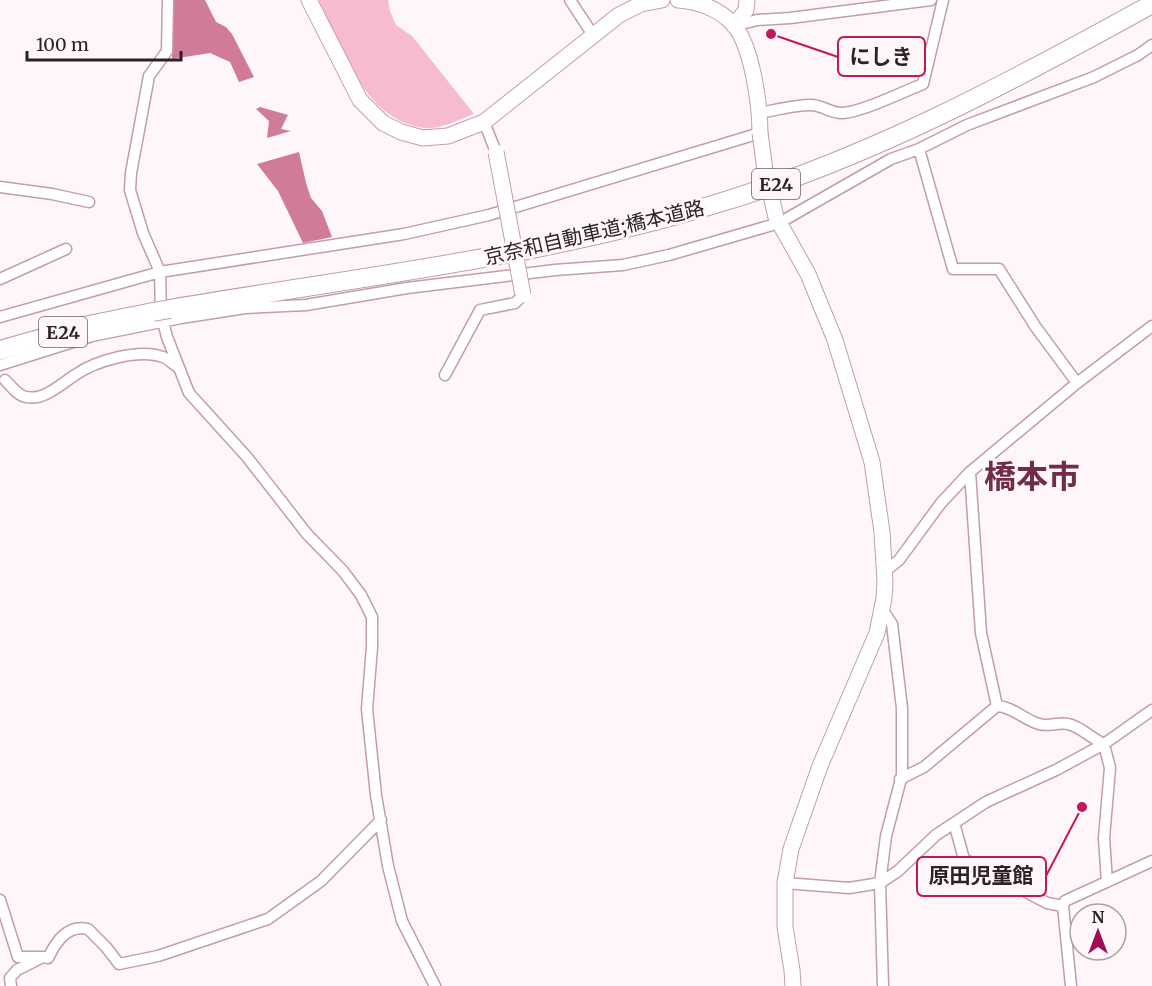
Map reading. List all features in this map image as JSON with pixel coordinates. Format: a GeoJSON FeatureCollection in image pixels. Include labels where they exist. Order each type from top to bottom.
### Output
{"type":"FeatureCollection","features":[{"type":"Feature","properties":{"kind":"highway","name":"京奈和自動車道;橋本道路"},"geometry":{"type":"LineString","coordinates":[[0,350],[127,316],[162,314],[296,287],[492,257],[623,230],[713,205],[804,175],[889,140],[968,103],[1152,4]]}},
{"type":"Feature","properties":{"kind":"street"},"geometry":{"type":"LineString","coordinates":[[168,0],[167,51],[149,76],[130,190],[143,233],[160,272],[161,314],[171,348],[189,393],[247,457],[307,534],[343,571],[361,595],[372,617],[367,709],[370,748],[388,866],[402,921],[435,986]]}},
{"type":"Feature","properties":{"kind":"street"},"geometry":{"type":"LineString","coordinates":[[309,0],[360,100],[383,123],[401,132],[423,138],[448,136],[484,122],[619,15],[641,4],[662,0]]}},
{"type":"Feature","properties":{"kind":"street"},"geometry":{"type":"LineString","coordinates":[[570,0],[593,35]]}},
{"type":"Feature","properties":{"kind":"street"},"geometry":{"type":"LineString","coordinates":[[678,0],[693,1],[718,12],[734,26],[746,50],[760,113],[765,170],[777,220],[808,274],[835,340],[872,462],[882,532],[884,598],[873,643],[820,766],[791,849],[785,883],[785,927],[793,986]]}},
{"type":"Feature","properties":{"kind":"street"},"geometry":{"type":"LineString","coordinates":[[734,26],[746,10],[747,0]]}},
{"type":"Feature","properties":{"kind":"street"},"geometry":{"type":"LineString","coordinates":[[734,26],[757,20],[931,0]]}},
{"type":"Feature","properties":{"kind":"street"},"geometry":{"type":"LineString","coordinates":[[760,113],[811,105],[843,113],[923,84],[943,0]]}},
{"type":"Feature","properties":{"kind":"street"},"geometry":{"type":"LineString","coordinates":[[0,365],[162,314],[306,305],[437,284],[555,270],[623,265],[669,255],[777,220],[891,159],[919,149],[967,124],[1094,77],[1138,55],[1152,45]]}},
{"type":"Feature","properties":{"kind":"street"},"geometry":{"type":"LineString","coordinates":[[445,375],[480,310],[515,303],[523,295],[496,152],[484,122]]}},
{"type":"Feature","properties":{"kind":"street"},"geometry":{"type":"LineString","coordinates":[[0,316],[160,272],[404,234],[489,215],[760,133]]}},
{"type":"Feature","properties":{"kind":"street"},"geometry":{"type":"LineString","coordinates":[[919,149],[953,269],[999,269],[1035,326],[1077,383]]}},
{"type":"Feature","properties":{"kind":"street"},"geometry":{"type":"LineString","coordinates":[[0,187],[89,202]]}},
{"type":"Feature","properties":{"kind":"street"},"geometry":{"type":"LineString","coordinates":[[0,279],[66,249]]}},
{"type":"Feature","properties":{"kind":"street"},"geometry":{"type":"LineString","coordinates":[[884,572],[899,560],[941,503],[970,472],[1077,383],[1152,326]]}},
{"type":"Feature","properties":{"kind":"street"},"geometry":{"type":"LineString","coordinates":[[5,380],[26,397],[40,397],[84,369],[103,361],[154,355],[164,357],[178,367]]}},
{"type":"Feature","properties":{"kind":"street"},"geometry":{"type":"LineString","coordinates":[[970,472],[981,633],[997,706]]}},
{"type":"Feature","properties":{"kind":"street"},"geometry":{"type":"LineString","coordinates":[[882,609],[892,624],[902,708],[902,775],[886,836],[880,883],[883,986]]}},
{"type":"Feature","properties":{"kind":"street"},"geometry":{"type":"LineString","coordinates":[[900,778],[924,767],[997,706],[1004,706],[1019,716],[1041,725],[1068,724],[1086,732],[1104,744],[1110,768],[1104,838],[1107,882]]}},
{"type":"Feature","properties":{"kind":"street"},"geometry":{"type":"LineString","coordinates":[[785,883],[849,888],[880,883],[898,871],[936,835],[986,802],[1056,770],[1104,744],[1152,710]]}},
{"type":"Feature","properties":{"kind":"street"},"geometry":{"type":"LineString","coordinates":[[0,900],[18,957],[48,958],[64,933],[74,929],[88,929],[106,946],[119,964],[158,956],[268,919],[321,881],[381,820]]}},
{"type":"Feature","properties":{"kind":"street"},"geometry":{"type":"LineString","coordinates":[[954,823],[964,859],[1047,903],[1063,906]]}},
{"type":"Feature","properties":{"kind":"street"},"geometry":{"type":"LineString","coordinates":[[1071,986],[1063,906],[1065,901],[1152,861]]}},
{"type":"Feature","properties":{"kind":"street"},"geometry":{"type":"LineString","coordinates":[[11,986],[10,978],[17,970],[43,957]]}},
{"type":"Feature","properties":{"kind":"shaded area"},"geometry":{"type":"Polygon","coordinates":[[[172,0],[205,0],[216,22],[226,27],[232,34],[254,77],[239,82],[230,62],[210,53],[172,59],[172,0]]]}},
{"type":"Feature","properties":{"kind":"shaded area"},"geometry":{"type":"Polygon","coordinates":[[[319,0],[388,0],[396,25],[412,36],[474,114],[448,124],[428,128],[408,124],[391,116],[364,89],[353,72],[319,0]]]}},
{"type":"Feature","properties":{"kind":"shaded area"},"geometry":{"type":"Polygon","coordinates":[[[260,107],[288,115],[281,129],[291,131],[267,138],[269,121],[256,109],[260,107]]]}},
{"type":"Feature","properties":{"kind":"shaded area"},"geometry":{"type":"Polygon","coordinates":[[[299,152],[311,198],[322,211],[332,237],[303,243],[278,191],[257,164],[299,152]]]}},
{"type":"Feature","properties":{"kind":"place","name":"にしき"},"geometry":{"type":"Point","coordinates":[771,34]}},
{"type":"Feature","properties":{"kind":"place","name":"原田児童館"},"geometry":{"type":"Point","coordinates":[1082,807]}},
{"type":"Feature","properties":{"kind":"district","name":"橋本市"},"geometry":{"type":"Point","coordinates":[1032,477]}}]}
